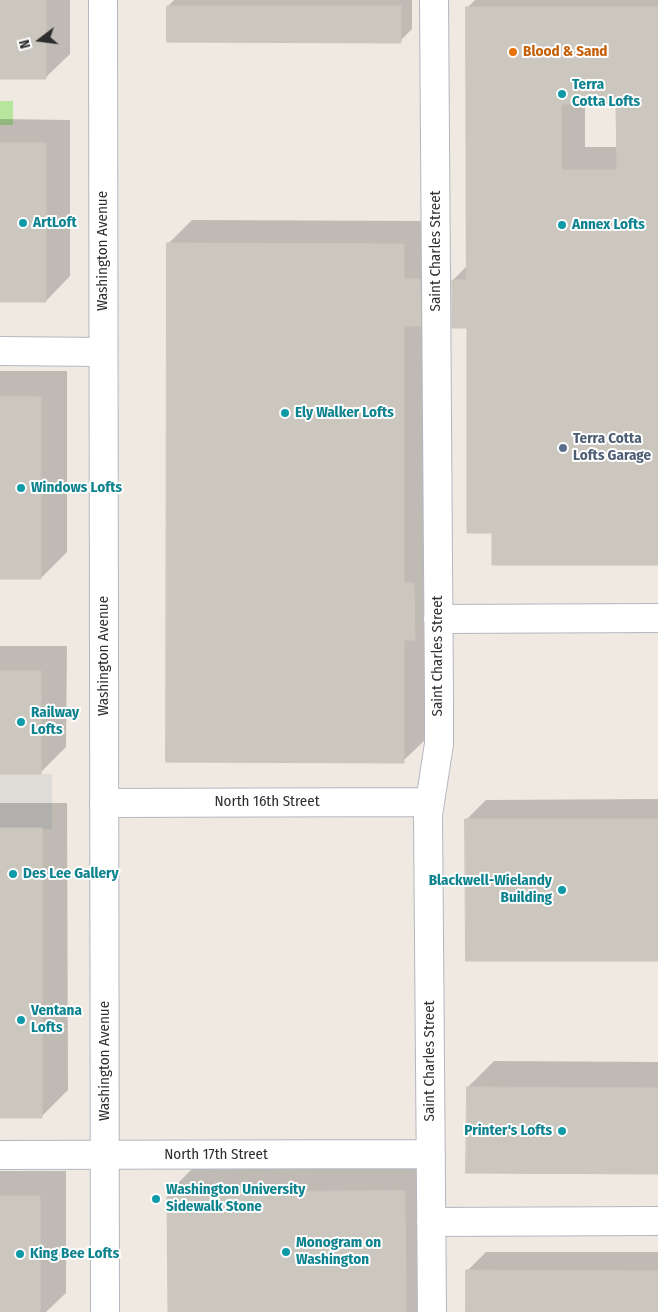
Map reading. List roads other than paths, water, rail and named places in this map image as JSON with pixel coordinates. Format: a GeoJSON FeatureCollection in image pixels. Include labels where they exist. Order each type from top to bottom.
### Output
{"type":"FeatureCollection","features":[{"type":"Feature","properties":{"kind":"street","name":"Washington Avenue"},"geometry":{"type":"LineString","coordinates":[[103,0],[105,1312]]}},
{"type":"Feature","properties":{"kind":"street","name":"Saint Charles Street"},"geometry":{"type":"LineString","coordinates":[[432,1312],[430,802],[439,744],[434,0]]}},
{"type":"Feature","properties":{"kind":"street"},"geometry":{"type":"LineString","coordinates":[[0,351],[103,352]]}},
{"type":"Feature","properties":{"kind":"street"},"geometry":{"type":"LineString","coordinates":[[438,618],[658,618]]}},
{"type":"Feature","properties":{"kind":"street","name":"North 16th Street"},"geometry":{"type":"LineString","coordinates":[[104,803],[430,802]]}},
{"type":"Feature","properties":{"kind":"street","name":"North 17th Street"},"geometry":{"type":"LineString","coordinates":[[0,1155],[431,1154]]}},
{"type":"Feature","properties":{"kind":"street"},"geometry":{"type":"LineString","coordinates":[[432,1222],[658,1221]]}},
{"type":"Feature","properties":{"kind":"place","name":"Blood & Sand"},"geometry":{"type":"Point","coordinates":[513,52]}},
{"type":"Feature","properties":{"kind":"place","name":"Terra Cotta Lofts"},"geometry":{"type":"Point","coordinates":[562,94]}},
{"type":"Feature","properties":{"kind":"place","name":"ArtLoft"},"geometry":{"type":"Point","coordinates":[23,223]}},
{"type":"Feature","properties":{"kind":"place","name":"Annex Lofts"},"geometry":{"type":"Point","coordinates":[562,225]}},
{"type":"Feature","properties":{"kind":"place","name":"Ely Walker Lofts"},"geometry":{"type":"Point","coordinates":[285,413]}},
{"type":"Feature","properties":{"kind":"place","name":"Terra Cotta Lofts Garage"},"geometry":{"type":"Point","coordinates":[563,448]}},
{"type":"Feature","properties":{"kind":"place","name":"Windows Lofts"},"geometry":{"type":"Point","coordinates":[21,488]}},
{"type":"Feature","properties":{"kind":"place","name":"Railway Lofts"},"geometry":{"type":"Point","coordinates":[21,722]}},
{"type":"Feature","properties":{"kind":"place","name":"Des Lee Gallery"},"geometry":{"type":"Point","coordinates":[13,874]}},
{"type":"Feature","properties":{"kind":"place","name":"Blackwell-Wielandy Building"},"geometry":{"type":"Point","coordinates":[562,890]}},
{"type":"Feature","properties":{"kind":"place","name":"Ventana Lofts"},"geometry":{"type":"Point","coordinates":[21,1020]}},
{"type":"Feature","properties":{"kind":"place","name":"Printer's Lofts"},"geometry":{"type":"Point","coordinates":[562,1131]}},
{"type":"Feature","properties":{"kind":"place","name":"Washington University Sidewalk Stone"},"geometry":{"type":"Point","coordinates":[156,1199]}},
{"type":"Feature","properties":{"kind":"place","name":"Monogram on Washington"},"geometry":{"type":"Point","coordinates":[286,1252]}},
{"type":"Feature","properties":{"kind":"place","name":"King Bee Lofts"},"geometry":{"type":"Point","coordinates":[20,1254]}}]}
